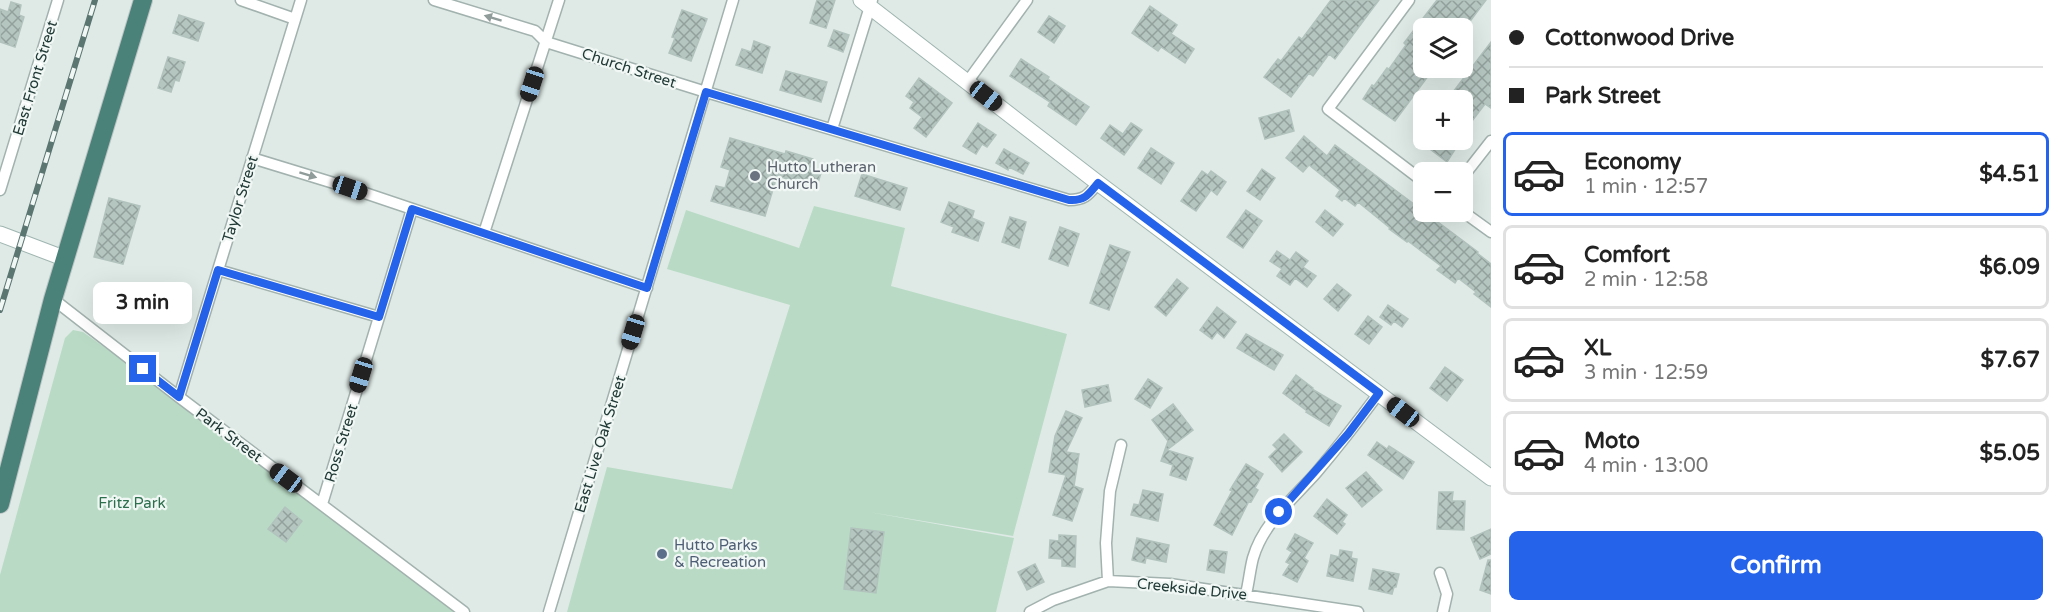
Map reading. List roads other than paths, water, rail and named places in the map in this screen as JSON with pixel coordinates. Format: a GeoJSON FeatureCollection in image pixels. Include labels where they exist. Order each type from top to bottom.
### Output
{"type":"FeatureCollection","features":[{"type":"Feature","properties":{"kind":"highway"},"geometry":{"type":"LineString","coordinates":[[0,504],[53,299],[143,0]]}},
{"type":"Feature","properties":{"kind":"main road"},"geometry":{"type":"LineString","coordinates":[[868,2],[1098,183],[1491,478]]}},
{"type":"Feature","properties":{"kind":"main road"},"geometry":{"type":"LineString","coordinates":[[0,234],[66,259]]}},
{"type":"Feature","properties":{"kind":"street","name":"East Front Street"},"geometry":{"type":"LineString","coordinates":[[0,190],[58,0]]}},
{"type":"Feature","properties":{"kind":"street"},"geometry":{"type":"LineString","coordinates":[[241,0],[295,19]]}},
{"type":"Feature","properties":{"kind":"street","name":"Taylor Street"},"geometry":{"type":"LineString","coordinates":[[179,397],[301,0]]}},
{"type":"Feature","properties":{"kind":"street","name":"Church Street"},"geometry":{"type":"LineString","coordinates":[[434,0],[535,31],[546,42],[1069,200],[1079,200],[1088,195],[1098,183]]}},
{"type":"Feature","properties":{"kind":"street"},"geometry":{"type":"LineString","coordinates":[[484,233],[558,0]]}},
{"type":"Feature","properties":{"kind":"street","name":"East Live Oak Street"},"geometry":{"type":"LineString","coordinates":[[549,612],[733,0]]}},
{"type":"Feature","properties":{"kind":"street"},"geometry":{"type":"LineString","coordinates":[[968,81],[1027,0]]}},
{"type":"Feature","properties":{"kind":"street"},"geometry":{"type":"LineString","coordinates":[[1409,0],[1328,109],[1413,174]]}},
{"type":"Feature","properties":{"kind":"street"},"geometry":{"type":"LineString","coordinates":[[832,129],[868,2]]}},
{"type":"Feature","properties":{"kind":"street"},"geometry":{"type":"LineString","coordinates":[[1473,164],[1491,141]]}},
{"type":"Feature","properties":{"kind":"street"},"geometry":{"type":"LineString","coordinates":[[252,159],[350,188],[647,288]]}},
{"type":"Feature","properties":{"kind":"street","name":"Ross Street"},"geometry":{"type":"LineString","coordinates":[[322,504],[412,209]]}},
{"type":"Feature","properties":{"kind":"street"},"geometry":{"type":"LineString","coordinates":[[1473,219],[1491,232]]}},
{"type":"Feature","properties":{"kind":"street"},"geometry":{"type":"LineString","coordinates":[[218,270],[379,317]]}},
{"type":"Feature","properties":{"kind":"street","name":"Park Street"},"geometry":{"type":"LineString","coordinates":[[53,299],[464,612]]}},
{"type":"Feature","properties":{"kind":"street"},"geometry":{"type":"LineString","coordinates":[[1246,594],[1253,557],[1269,527],[1289,499],[1314,475],[1379,393]]}},
{"type":"Feature","properties":{"kind":"street"},"geometry":{"type":"LineString","coordinates":[[1108,581],[1106,543],[1110,491],[1121,445]]}},
{"type":"Feature","properties":{"kind":"street"},"geometry":{"type":"LineString","coordinates":[[1440,573],[1447,594],[1443,612]]}},
{"type":"Feature","properties":{"kind":"street","name":"Creekside Drive"},"geometry":{"type":"LineString","coordinates":[[1030,612],[1053,600],[1108,581],[1170,584],[1358,612]]}},
{"type":"Feature","properties":{"kind":"railway"},"geometry":{"type":"LineString","coordinates":[[0,310],[95,0]]}},
{"type":"Feature","properties":{"kind":"place","name":"Hutto Lutheran Church"},"geometry":{"type":"Point","coordinates":[755,176]}},
{"type":"Feature","properties":{"kind":"place","name":"Hutto Parks & Recreation"},"geometry":{"type":"Point","coordinates":[662,554]}},
{"type":"Feature","properties":{"kind":"park label","name":"Fritz Park"},"geometry":{"type":"Point","coordinates":[132,503]}}]}
